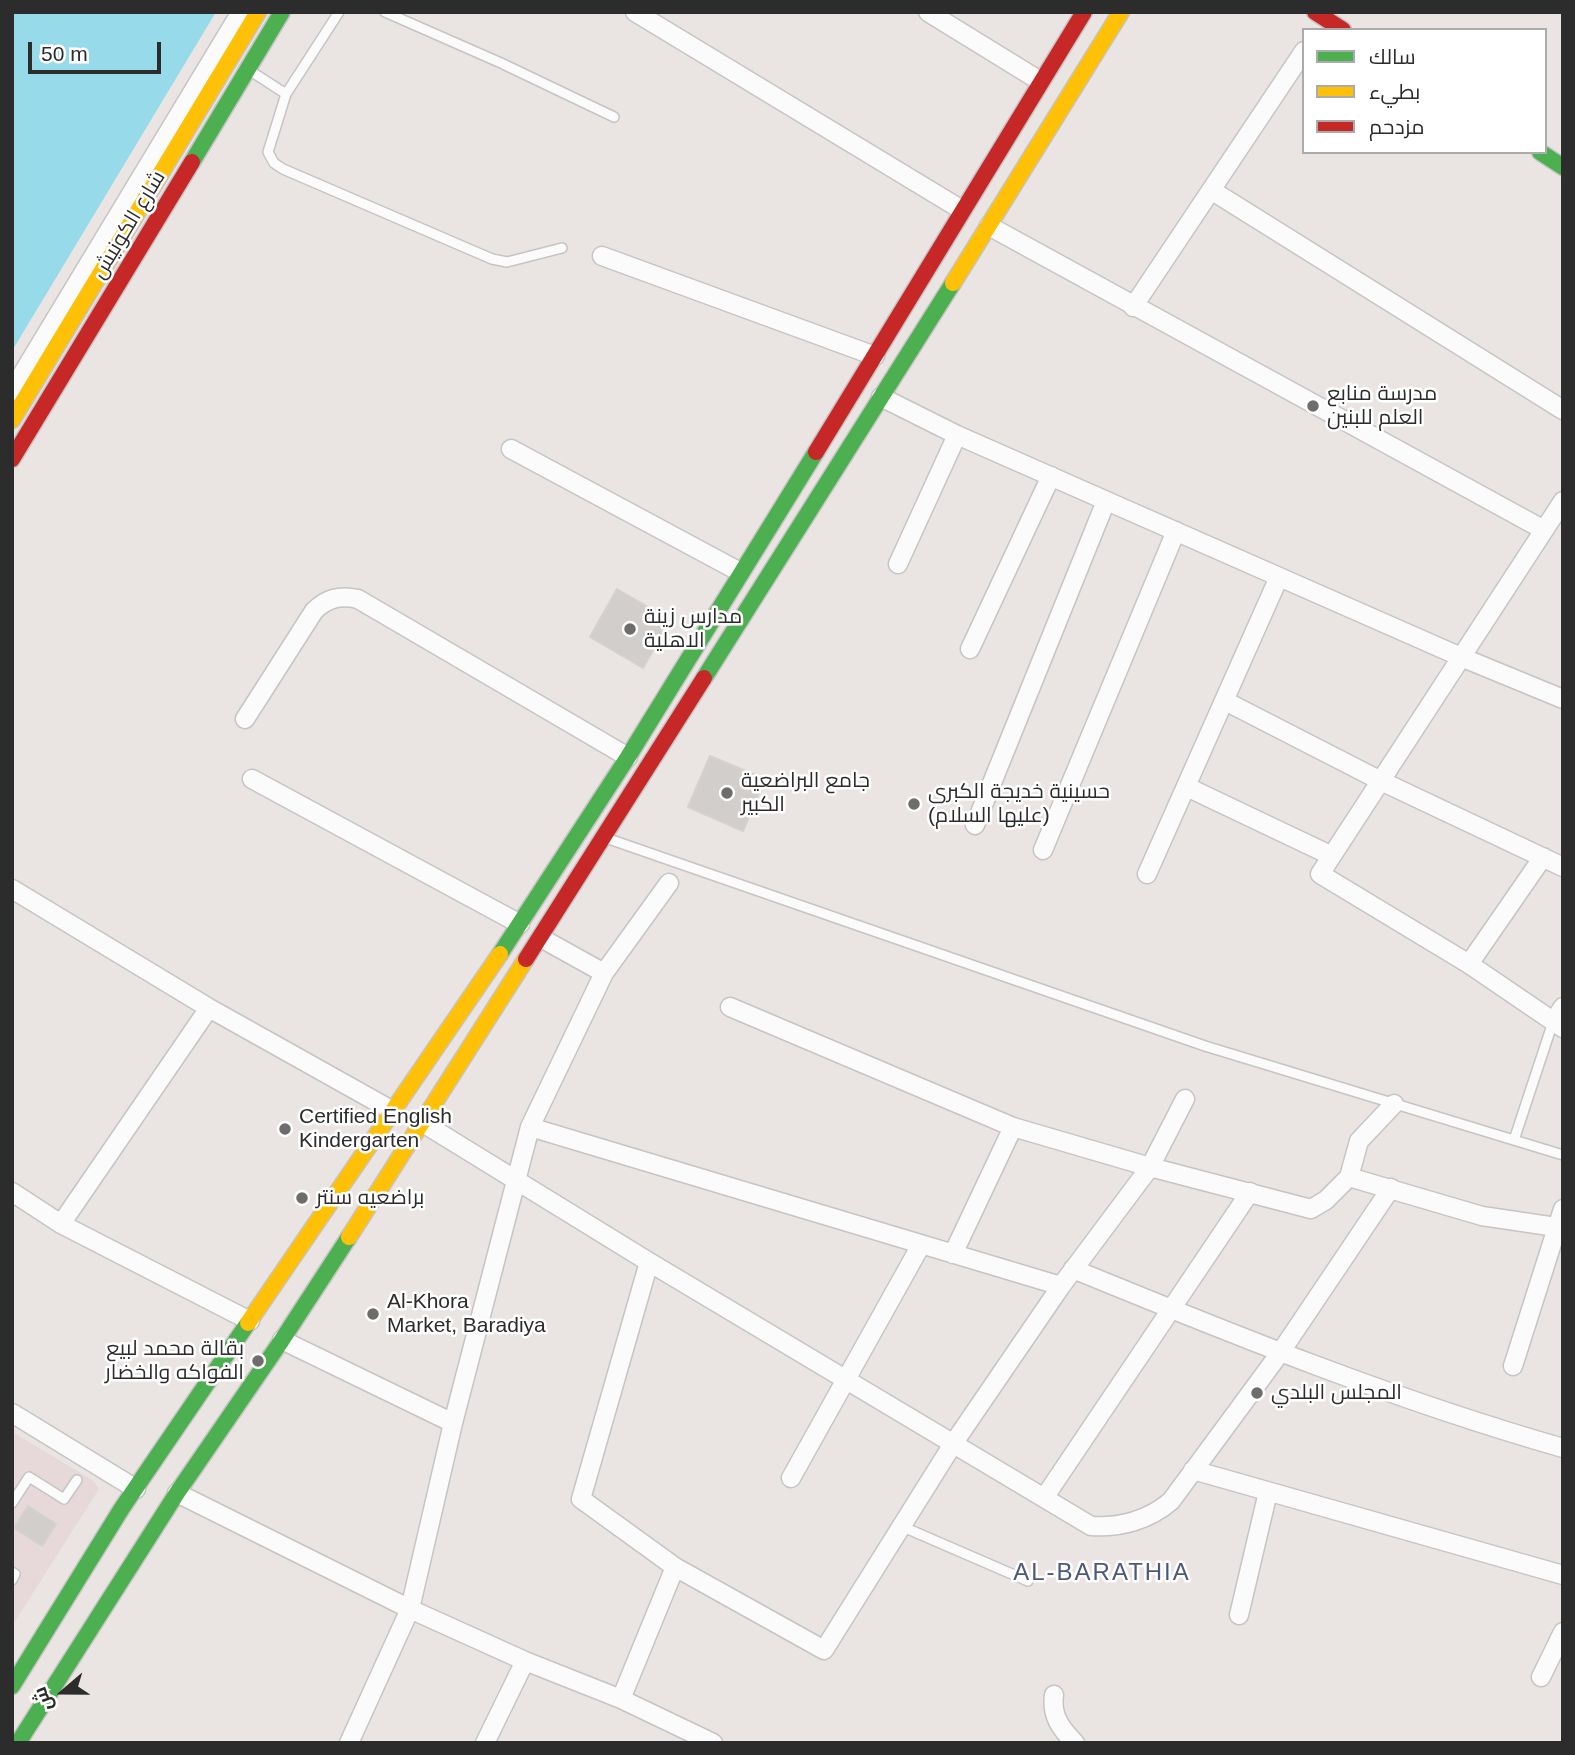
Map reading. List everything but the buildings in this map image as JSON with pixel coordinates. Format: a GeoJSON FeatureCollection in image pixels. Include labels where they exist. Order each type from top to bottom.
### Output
{"type":"FeatureCollection","features":[{"type":"Feature","properties":{"kind":"main road","name":"شارع الكونيش"},"geometry":{"type":"LineString","coordinates":[[12,420],[258,12]]}},
{"type":"Feature","properties":{"kind":"main road","name":"شارع الكونيش"},"geometry":{"type":"LineString","coordinates":[[12,459],[282,12]]}},
{"type":"Feature","properties":{"kind":"main road"},"geometry":{"type":"LineString","coordinates":[[18,1743],[177,1493],[250,1321],[520,924],[628,757],[1084,12]]}},
{"type":"Feature","properties":{"kind":"main road"},"geometry":{"type":"LineString","coordinates":[[12,1686],[136,1489],[282,1340],[541,938],[1121,12]]}},
{"type":"Feature","properties":{"kind":"main road"},"geometry":{"type":"LineString","coordinates":[[1322,18],[1340,28]]}},
{"type":"Feature","properties":{"kind":"main road"},"geometry":{"type":"LineString","coordinates":[[1543,154],[1563,167]]}},
{"type":"Feature","properties":{"kind":"main road"},"geometry":{"type":"LineString","coordinates":[[962,210],[989,226]]}},
{"type":"Feature","properties":{"kind":"street"},"geometry":{"type":"LineString","coordinates":[[12,391],[242,12]]}},
{"type":"Feature","properties":{"kind":"street"},"geometry":{"type":"LineString","coordinates":[[635,12],[962,210]]}},
{"type":"Feature","properties":{"kind":"street"},"geometry":{"type":"LineString","coordinates":[[928,12],[1040,81]]}},
{"type":"Feature","properties":{"kind":"street"},"geometry":{"type":"LineString","coordinates":[[1133,307],[1302,54]]}},
{"type":"Feature","properties":{"kind":"street"},"geometry":{"type":"LineString","coordinates":[[1211,190],[1563,410]]}},
{"type":"Feature","properties":{"kind":"street"},"geometry":{"type":"LineString","coordinates":[[989,226],[1544,530]]}},
{"type":"Feature","properties":{"kind":"street"},"geometry":{"type":"LineString","coordinates":[[601,256],[875,356]]}},
{"type":"Feature","properties":{"kind":"street"},"geometry":{"type":"LineString","coordinates":[[881,397],[957,435],[1461,657],[1563,699]]}},
{"type":"Feature","properties":{"kind":"street"},"geometry":{"type":"LineString","coordinates":[[898,564],[957,435]]}},
{"type":"Feature","properties":{"kind":"street"},"geometry":{"type":"LineString","coordinates":[[511,449],[740,572]]}},
{"type":"Feature","properties":{"kind":"street"},"geometry":{"type":"LineString","coordinates":[[970,649],[1051,476]]}},
{"type":"Feature","properties":{"kind":"street"},"geometry":{"type":"LineString","coordinates":[[975,825],[1106,500]]}},
{"type":"Feature","properties":{"kind":"street"},"geometry":{"type":"LineString","coordinates":[[1560,1019],[1320,874],[1563,501]]}},
{"type":"Feature","properties":{"kind":"street"},"geometry":{"type":"LineString","coordinates":[[1043,850],[1176,531]]}},
{"type":"Feature","properties":{"kind":"street"},"geometry":{"type":"LineString","coordinates":[[1147,874],[1279,577]]}},
{"type":"Feature","properties":{"kind":"street"},"geometry":{"type":"LineString","coordinates":[[246,719],[314,611],[334,597],[346,597],[358,599],[628,757]]}},
{"type":"Feature","properties":{"kind":"street"},"geometry":{"type":"LineString","coordinates":[[1224,701],[1381,781],[1563,867]]}},
{"type":"Feature","properties":{"kind":"street"},"geometry":{"type":"LineString","coordinates":[[252,779],[520,924]]}},
{"type":"Feature","properties":{"kind":"street"},"geometry":{"type":"LineString","coordinates":[[1187,787],[1332,856]]}},
{"type":"Feature","properties":{"kind":"street"},"geometry":{"type":"LineString","coordinates":[[1469,964],[1543,857]]}},
{"type":"Feature","properties":{"kind":"street"},"geometry":{"type":"LineString","coordinates":[[349,1743],[410,1609],[453,1423],[530,1127],[604,972],[668,883]]}},
{"type":"Feature","properties":{"kind":"street"},"geometry":{"type":"LineString","coordinates":[[12,889],[209,1008],[393,1111]]}},
{"type":"Feature","properties":{"kind":"street"},"geometry":{"type":"LineString","coordinates":[[541,938],[604,972]]}},
{"type":"Feature","properties":{"kind":"street"},"geometry":{"type":"LineString","coordinates":[[730,1007],[1013,1127],[1150,1167],[1311,1209],[1326,1200],[1349,1177],[1359,1141],[1394,1104]]}},
{"type":"Feature","properties":{"kind":"street"},"geometry":{"type":"LineString","coordinates":[[61,1224],[209,1008]]}},
{"type":"Feature","properties":{"kind":"street"},"geometry":{"type":"LineString","coordinates":[[649,1262],[581,1499],[675,1567],[824,1650],[953,1444],[1073,1269],[1150,1167],[1185,1099]]}},
{"type":"Feature","properties":{"kind":"street"},"geometry":{"type":"LineString","coordinates":[[423,1123],[649,1262],[1091,1526],[1120,1525],[1158,1512],[1171,1501],[1280,1353],[1391,1188]]}},
{"type":"Feature","properties":{"kind":"street"},"geometry":{"type":"LineString","coordinates":[[530,1127],[1061,1286]]}},
{"type":"Feature","properties":{"kind":"street"},"geometry":{"type":"LineString","coordinates":[[953,1254],[1013,1127]]}},
{"type":"Feature","properties":{"kind":"street"},"geometry":{"type":"LineString","coordinates":[[1349,1177],[1482,1216],[1559,1227]]}},
{"type":"Feature","properties":{"kind":"street"},"geometry":{"type":"LineString","coordinates":[[12,1192],[61,1224],[250,1321]]}},
{"type":"Feature","properties":{"kind":"street"},"geometry":{"type":"LineString","coordinates":[[1044,1498],[1250,1192]]}},
{"type":"Feature","properties":{"kind":"street"},"geometry":{"type":"LineString","coordinates":[[1513,1366],[1563,1209]]}},
{"type":"Feature","properties":{"kind":"street"},"geometry":{"type":"LineString","coordinates":[[791,1478],[921,1245]]}},
{"type":"Feature","properties":{"kind":"street"},"geometry":{"type":"LineString","coordinates":[[1073,1269],[1280,1353],[1493,1428],[1563,1448]]}},
{"type":"Feature","properties":{"kind":"street"},"geometry":{"type":"LineString","coordinates":[[282,1340],[453,1423]]}},
{"type":"Feature","properties":{"kind":"street"},"geometry":{"type":"LineString","coordinates":[[12,1413],[136,1489]]}},
{"type":"Feature","properties":{"kind":"street"},"geometry":{"type":"LineString","coordinates":[[1193,1470],[1563,1575]]}},
{"type":"Feature","properties":{"kind":"street"},"geometry":{"type":"LineString","coordinates":[[1239,1615],[1268,1492]]}},
{"type":"Feature","properties":{"kind":"street"},"geometry":{"type":"LineString","coordinates":[[177,1493],[410,1609],[525,1661],[621,1699],[713,1743]]}},
{"type":"Feature","properties":{"kind":"street"},"geometry":{"type":"LineString","coordinates":[[621,1699],[675,1567]]}},
{"type":"Feature","properties":{"kind":"street"},"geometry":{"type":"LineString","coordinates":[[1541,1677],[1563,1632]]}},
{"type":"Feature","properties":{"kind":"street"},"geometry":{"type":"LineString","coordinates":[[485,1743],[525,1661]]}},
{"type":"Feature","properties":{"kind":"street"},"geometry":{"type":"LineString","coordinates":[[1054,1695],[1056,1718],[1075,1743]]}},
{"type":"Feature","properties":{"kind":"lane"},"geometry":{"type":"LineString","coordinates":[[339,12],[286,94],[268,152],[274,163],[492,259],[507,262],[562,248]]}},
{"type":"Feature","properties":{"kind":"lane"},"geometry":{"type":"LineString","coordinates":[[384,12],[501,63],[614,117]]}},
{"type":"Feature","properties":{"kind":"lane"},"geometry":{"type":"LineString","coordinates":[[231,57],[286,94]]}},
{"type":"Feature","properties":{"kind":"lane"},"geometry":{"type":"LineString","coordinates":[[604,838],[1205,1046],[1563,1155]]}},
{"type":"Feature","properties":{"kind":"lane"},"geometry":{"type":"LineString","coordinates":[[1514,1140],[1560,1019]]}},
{"type":"Feature","properties":{"kind":"lane"},"geometry":{"type":"LineString","coordinates":[[12,1503],[29,1477],[65,1499],[77,1480]]}},
{"type":"Feature","properties":{"kind":"lane"},"geometry":{"type":"LineString","coordinates":[[901,1526],[1028,1581]]}},
{"type":"Feature","properties":{"kind":"lane"},"geometry":{"type":"LineString","coordinates":[[12,1573],[15,1574],[12,1580]]}},
{"type":"Feature","properties":{"kind":"shaded area"},"geometry":{"type":"Polygon","coordinates":[[[12,1432],[94,1481],[99,1489],[12,1626],[12,1432]]]}},
{"type":"Feature","properties":{"kind":"water"},"geometry":{"type":"Polygon","coordinates":[[[12,12],[216,12],[12,351],[12,12]]]}},
{"type":"Feature","properties":{"kind":"traffic: fast"},"geometry":{"type":"LineString","coordinates":[[192,162],[282,12]]}},
{"type":"Feature","properties":{"kind":"traffic: fast"},"geometry":{"type":"LineString","coordinates":[[1543,154],[1563,167]]}},
{"type":"Feature","properties":{"kind":"traffic: fast"},"geometry":{"type":"LineString","coordinates":[[704,678],[953,283]]}},
{"type":"Feature","properties":{"kind":"traffic: fast"},"geometry":{"type":"LineString","coordinates":[[500,954],[628,757],[816,452]]}},
{"type":"Feature","properties":{"kind":"traffic: fast"},"geometry":{"type":"LineString","coordinates":[[18,1743],[177,1493],[349,1237]]}},
{"type":"Feature","properties":{"kind":"traffic: fast"},"geometry":{"type":"LineString","coordinates":[[12,1686],[122,1508],[248,1323]]}},
{"type":"Feature","properties":{"kind":"traffic: slow"},"geometry":{"type":"LineString","coordinates":[[12,420],[258,12]]}},
{"type":"Feature","properties":{"kind":"traffic: slow"},"geometry":{"type":"LineString","coordinates":[[953,283],[1121,12]]}},
{"type":"Feature","properties":{"kind":"traffic: slow"},"geometry":{"type":"LineString","coordinates":[[248,1323],[500,954]]}},
{"type":"Feature","properties":{"kind":"traffic: slow"},"geometry":{"type":"LineString","coordinates":[[349,1237],[526,959]]}},
{"type":"Feature","properties":{"kind":"traffic: jam"},"geometry":{"type":"LineString","coordinates":[[816,452],[1084,12]]}},
{"type":"Feature","properties":{"kind":"traffic: jam"},"geometry":{"type":"LineString","coordinates":[[1315,12],[1340,28]]}},
{"type":"Feature","properties":{"kind":"traffic: jam"},"geometry":{"type":"LineString","coordinates":[[12,459],[192,162]]}},
{"type":"Feature","properties":{"kind":"traffic: jam"},"geometry":{"type":"LineString","coordinates":[[526,959],[704,678]]}},
{"type":"Feature","properties":{"kind":"place","name":"مدرسة منابع العلم للبنين"},"geometry":{"type":"Point","coordinates":[1313,406]}},
{"type":"Feature","properties":{"kind":"place","name":"مدارس زينة الاهلية"},"geometry":{"type":"Point","coordinates":[630,629]}},
{"type":"Feature","properties":{"kind":"place","name":"جامع البراضعية الكبير"},"geometry":{"type":"Point","coordinates":[727,793]}},
{"type":"Feature","properties":{"kind":"place","name":"حسينية خديجة الكبرى (عليها السلام)"},"geometry":{"type":"Point","coordinates":[914,804]}},
{"type":"Feature","properties":{"kind":"place","name":"Certified English Kindergarten"},"geometry":{"type":"Point","coordinates":[285,1129]}},
{"type":"Feature","properties":{"kind":"place","name":"براضعيه سنتر"},"geometry":{"type":"Point","coordinates":[302,1198]}},
{"type":"Feature","properties":{"kind":"place","name":"Al-Khora Market, Baradiya"},"geometry":{"type":"Point","coordinates":[373,1314]}},
{"type":"Feature","properties":{"kind":"place","name":"بقالة محمد لبيع الفواكه والخضار"},"geometry":{"type":"Point","coordinates":[258,1361]}},
{"type":"Feature","properties":{"kind":"place","name":"المجلس البلدي"},"geometry":{"type":"Point","coordinates":[1257,1393]}},
{"type":"Feature","properties":{"kind":"district","name":"AL-BARATHIA"},"geometry":{"type":"Point","coordinates":[1102,1573]}}]}
